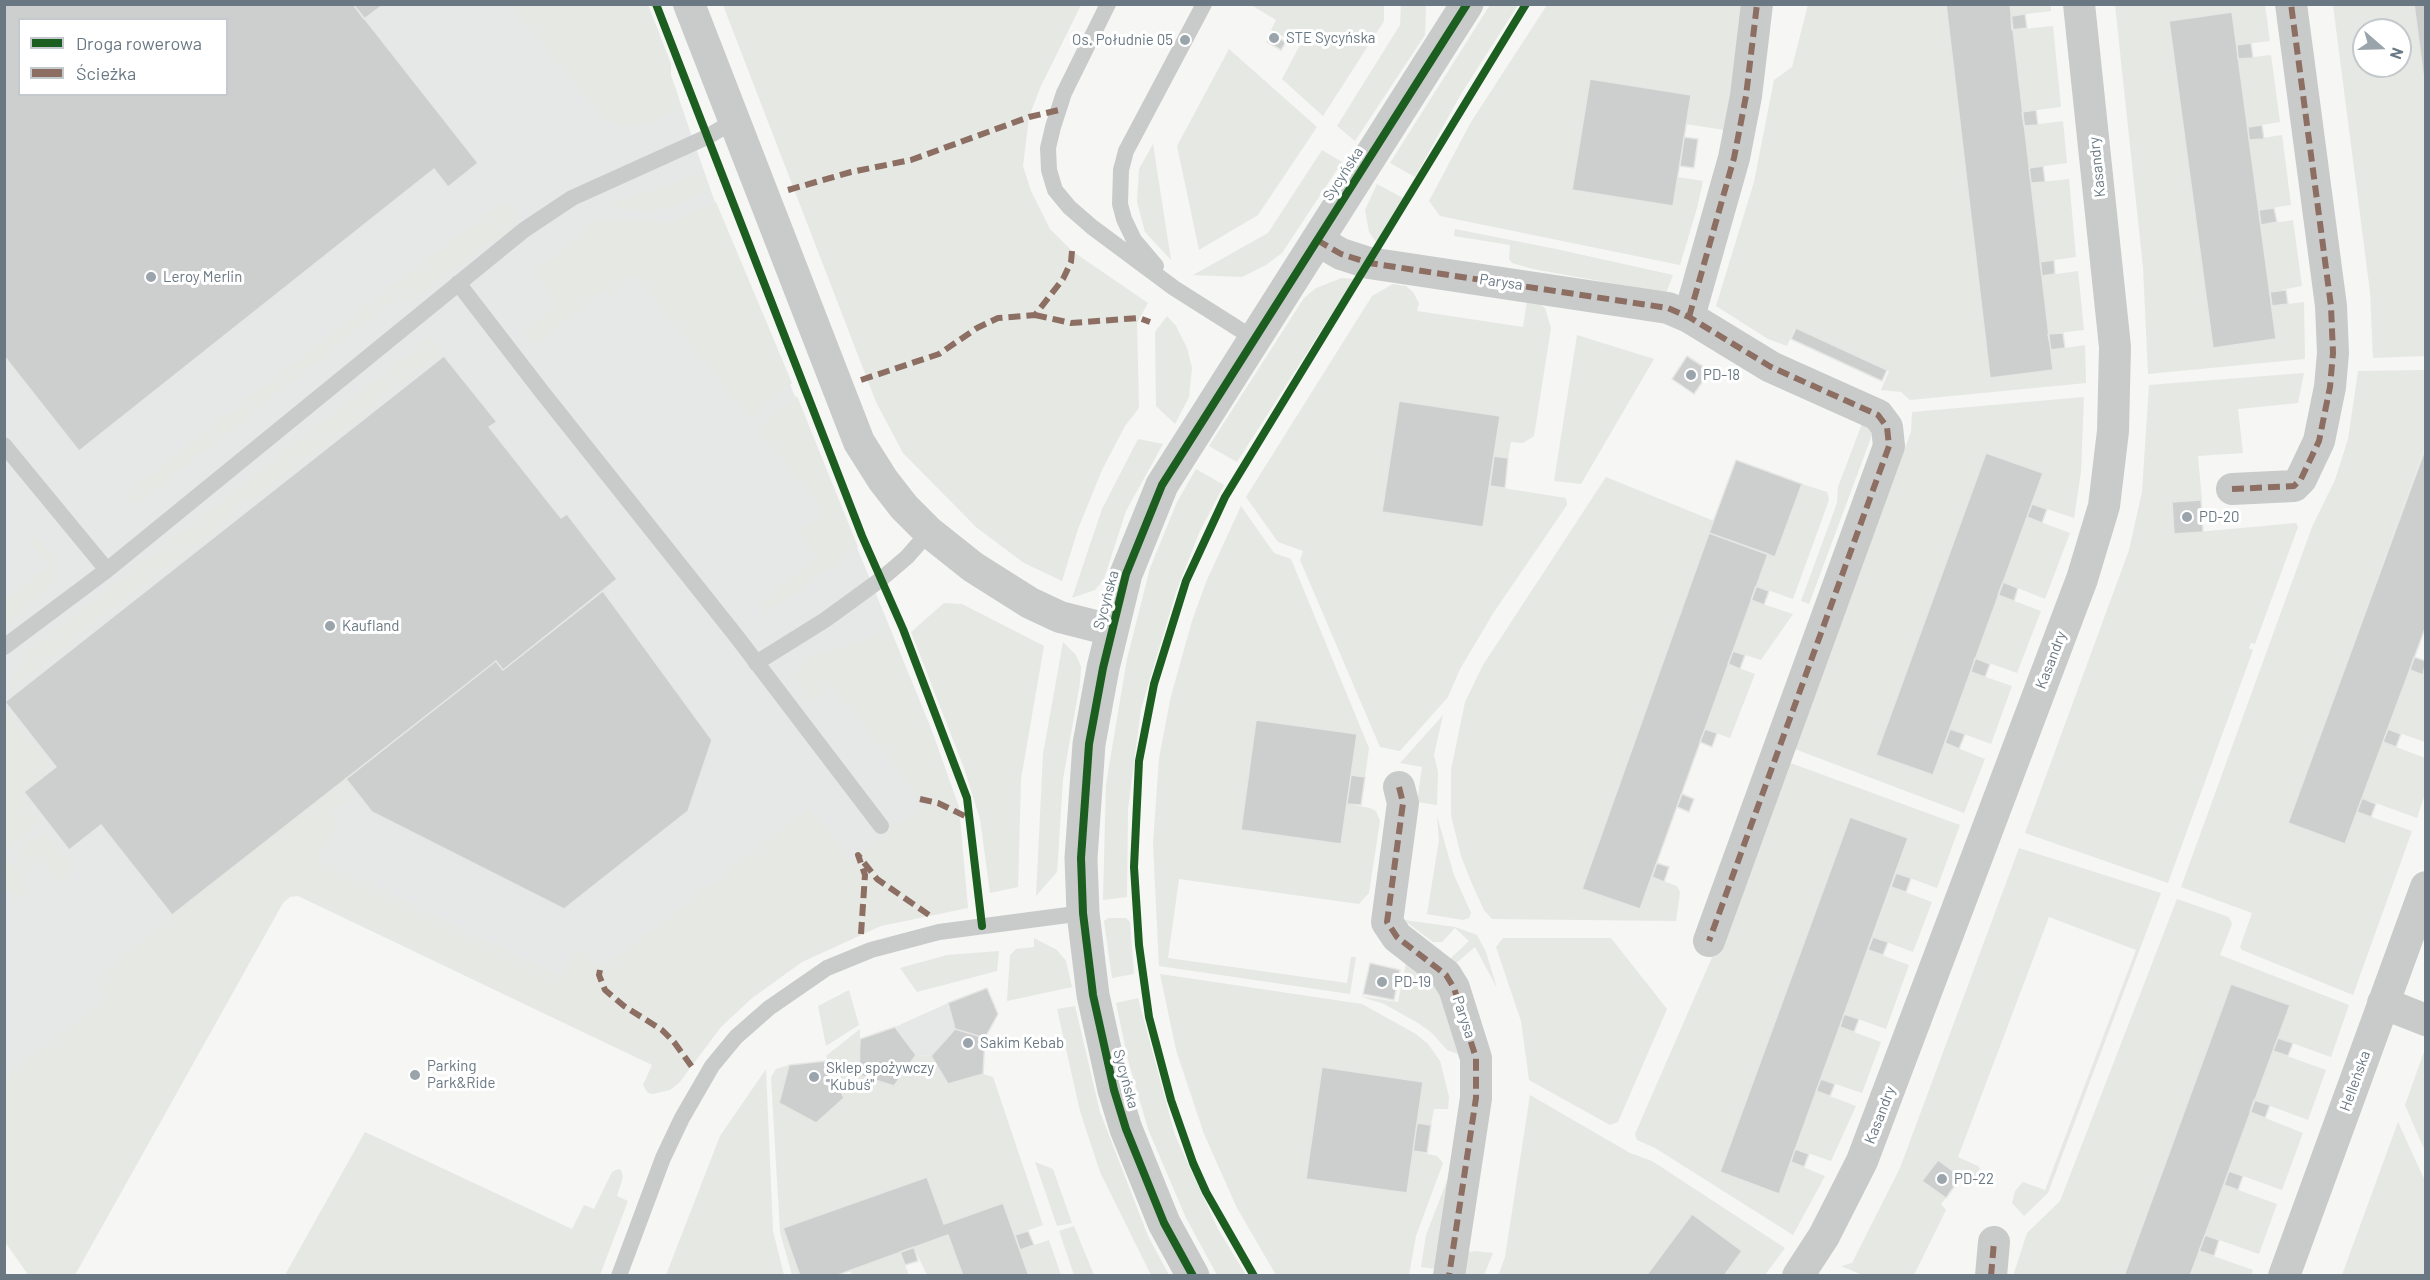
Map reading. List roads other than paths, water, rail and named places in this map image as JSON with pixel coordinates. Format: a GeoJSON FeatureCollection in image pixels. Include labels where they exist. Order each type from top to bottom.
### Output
{"type":"FeatureCollection","features":[{"type":"Feature","properties":{"kind":"street"},"geometry":{"type":"LineString","coordinates":[[689,4],[859,442],[904,507],[929,532],[973,567],[1030,603],[1060,617],[1112,630]]}},
{"type":"Feature","properties":{"kind":"street","name":"Sycyńska"},"geometry":{"type":"LineString","coordinates":[[1193,1275],[1164,1223],[1126,1128],[1114,1090],[1093,995],[1083,913],[1081,858],[1085,784],[1095,710],[1112,630],[1126,574],[1162,485],[1253,338],[1467,4]]}},
{"type":"Feature","properties":{"kind":"street"},"geometry":{"type":"LineString","coordinates":[[1689,317],[1734,158],[1746,96],[1757,4]]}},
{"type":"Feature","properties":{"kind":"street","name":"Kasandry"},"geometry":{"type":"LineString","coordinates":[[1798,1275],[1811,1257],[1845,1197],[1871,1140],[2082,579],[2104,506],[2113,431],[2115,347],[2079,4]]}},
{"type":"Feature","properties":{"kind":"street"},"geometry":{"type":"LineString","coordinates":[[2232,489],[2294,486],[2301,479],[2319,441],[2330,387],[2333,353],[2331,306],[2291,4]]}},
{"type":"Feature","properties":{"kind":"street","name":"Parysa"},"geometry":{"type":"LineString","coordinates":[[1317,240],[1341,254],[1369,263],[1659,305],[1689,317],[1771,368],[1878,415],[1887,427],[1889,446],[1709,941]]}},
{"type":"Feature","properties":{"kind":"street","name":"Parysa"},"geometry":{"type":"LineString","coordinates":[[1399,787],[1403,803],[1387,922],[1397,937],[1446,975],[1454,988],[1476,1058],[1476,1098],[1449,1275]]}},
{"type":"Feature","properties":{"kind":"street","name":"Helleńska"},"geometry":{"type":"LineString","coordinates":[[2284,1275],[2426,887]]}},
{"type":"Feature","properties":{"kind":"street"},"geometry":{"type":"LineString","coordinates":[[2383,1003],[2426,1020]]}},
{"type":"Feature","properties":{"kind":"street"},"geometry":{"type":"LineString","coordinates":[[1991,1275],[1994,1242]]}},
{"type":"Feature","properties":{"kind":"lane"},"geometry":{"type":"LineString","coordinates":[[1108,4],[1064,93],[1048,148],[1049,170],[1055,190],[1069,207],[1174,288],[1253,338]]}},
{"type":"Feature","properties":{"kind":"lane"},"geometry":{"type":"LineString","coordinates":[[1174,288],[1134,240],[1124,219],[1120,204],[1121,170],[1126,151],[1204,4]]}},
{"type":"Feature","properties":{"kind":"lane"},"geometry":{"type":"LineString","coordinates":[[7,647],[107,570],[524,230],[572,198],[707,137],[734,121]]}},
{"type":"Feature","properties":{"kind":"lane"},"geometry":{"type":"LineString","coordinates":[[459,283],[881,826]]}},
{"type":"Feature","properties":{"kind":"lane"},"geometry":{"type":"LineString","coordinates":[[4,445],[107,570]]}},
{"type":"Feature","properties":{"kind":"lane"},"geometry":{"type":"LineString","coordinates":[[756,663],[825,620],[880,580],[907,557],[929,532]]}},
{"type":"Feature","properties":{"kind":"lane"},"geometry":{"type":"LineString","coordinates":[[619,1275],[663,1158],[682,1118],[712,1066],[736,1037],[769,1008],[827,968],[871,950],[939,932],[1083,913]]}},
{"type":"Feature","properties":{"kind":"place","name":"STE Sycyńska"},"geometry":{"type":"Point","coordinates":[1274,38]}},
{"type":"Feature","properties":{"kind":"place","name":"Os. Południe 05"},"geometry":{"type":"Point","coordinates":[1185,40]}},
{"type":"Feature","properties":{"kind":"place","name":"Leroy Merlin"},"geometry":{"type":"Point","coordinates":[151,277]}},
{"type":"Feature","properties":{"kind":"place","name":"PD-18"},"geometry":{"type":"Point","coordinates":[1691,375]}},
{"type":"Feature","properties":{"kind":"place","name":"PD-20"},"geometry":{"type":"Point","coordinates":[2187,517]}},
{"type":"Feature","properties":{"kind":"place","name":"Kaufland"},"geometry":{"type":"Point","coordinates":[330,626]}},
{"type":"Feature","properties":{"kind":"place","name":"PD-19"},"geometry":{"type":"Point","coordinates":[1382,982]}},
{"type":"Feature","properties":{"kind":"place","name":"Sakim Kebab"},"geometry":{"type":"Point","coordinates":[968,1043]}},
{"type":"Feature","properties":{"kind":"place","name":"Parking Park&Ride"},"geometry":{"type":"Point","coordinates":[415,1075]}},
{"type":"Feature","properties":{"kind":"place","name":"Sklep spożywczy \"Kubuś\""},"geometry":{"type":"Point","coordinates":[814,1077]}},
{"type":"Feature","properties":{"kind":"place","name":"PD-22"},"geometry":{"type":"Point","coordinates":[1942,1179]}}]}
